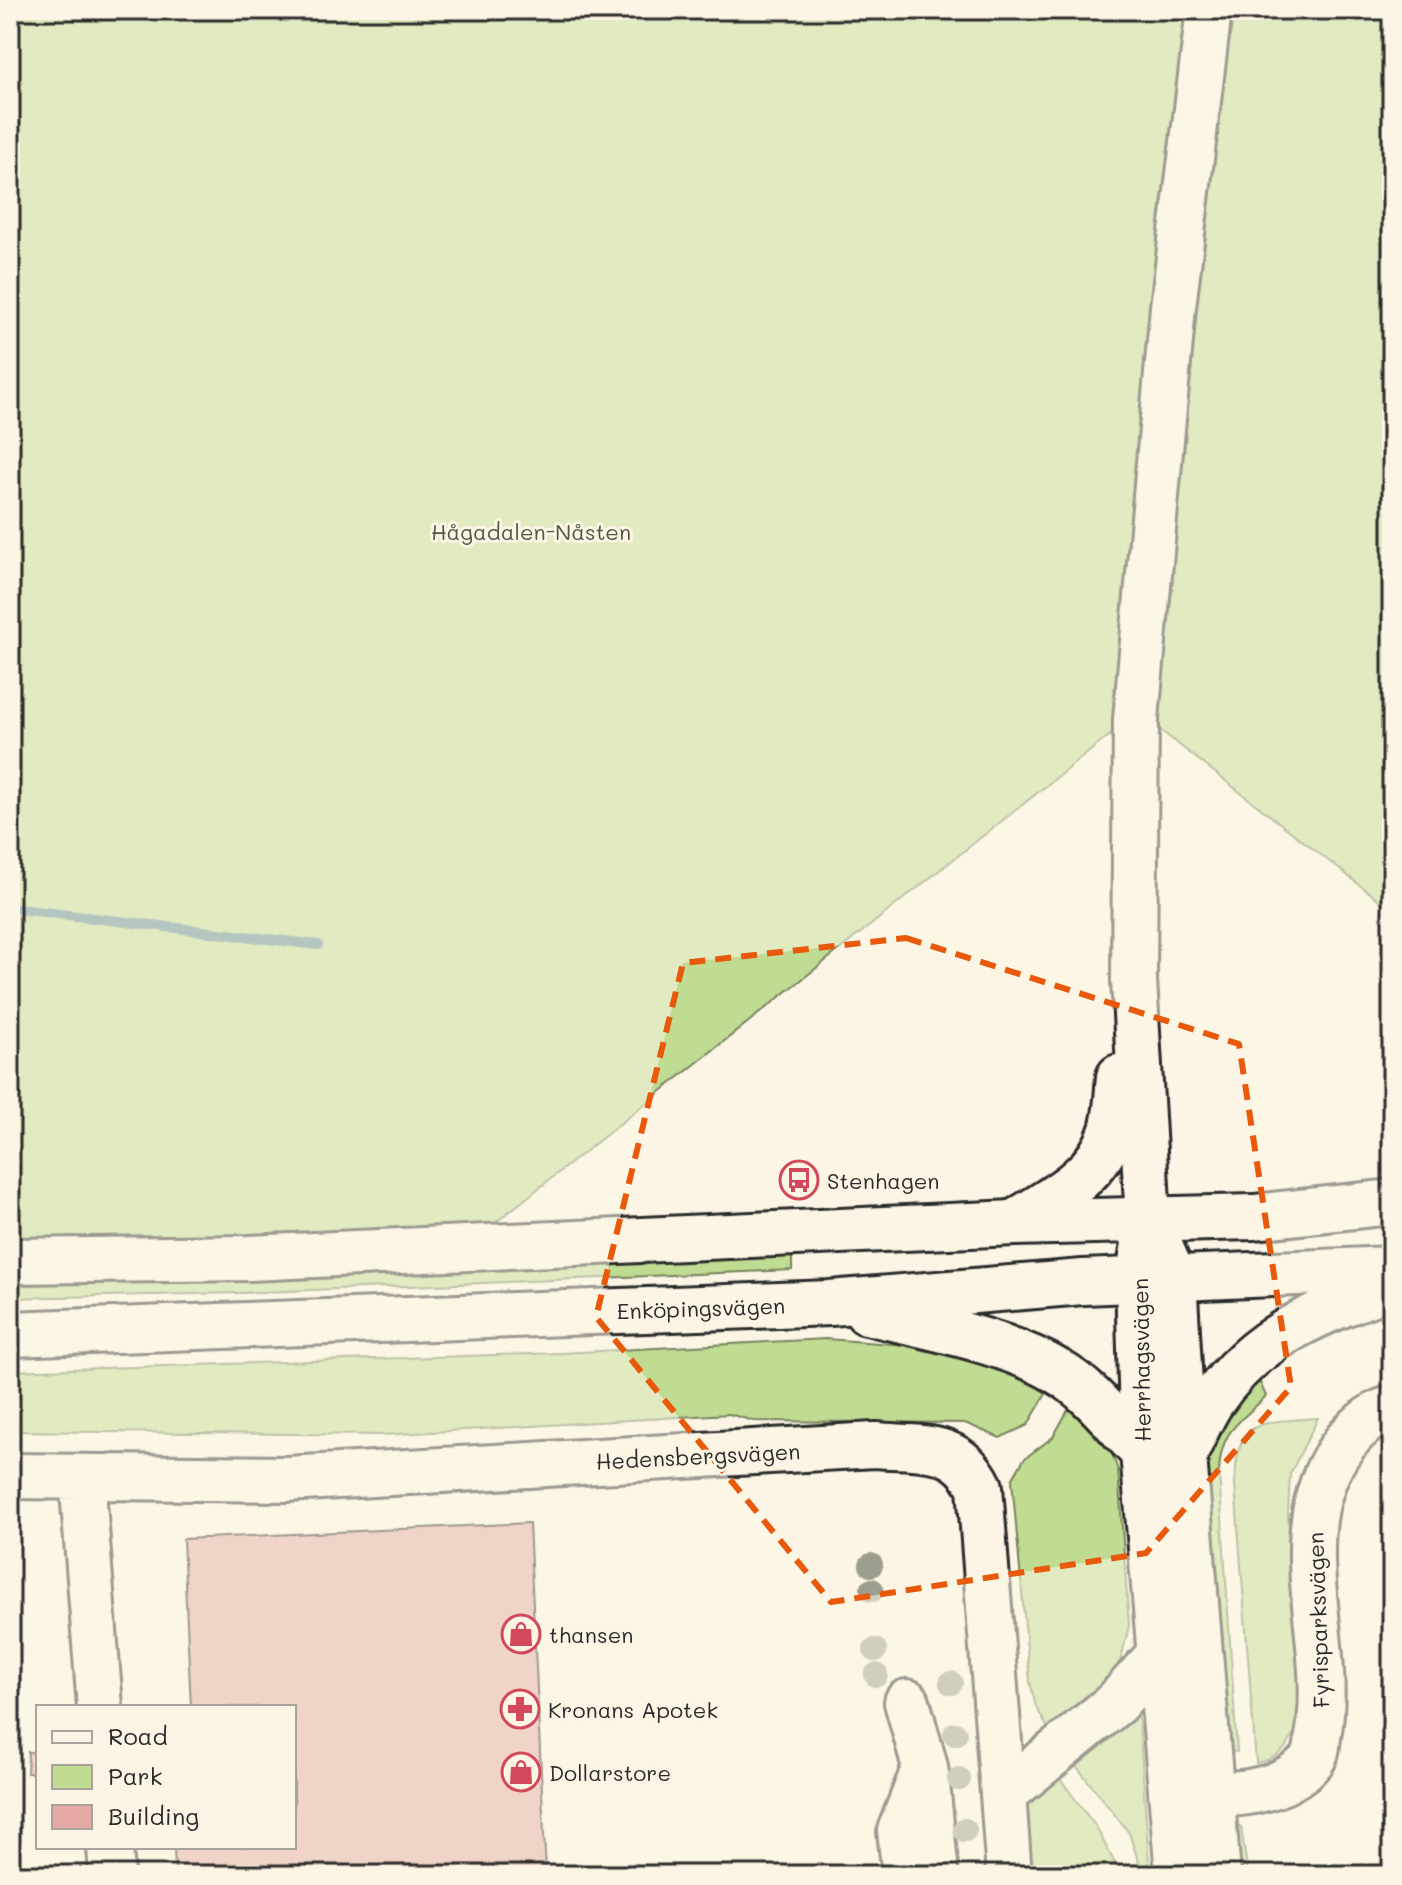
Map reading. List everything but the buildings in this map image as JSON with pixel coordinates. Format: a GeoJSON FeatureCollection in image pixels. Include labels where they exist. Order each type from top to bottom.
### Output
{"type":"FeatureCollection","features":[{"type":"Feature","properties":{"kind":"street"},"geometry":{"type":"LineString","coordinates":[[1014,1223],[1077,1183],[1098,1160],[1111,1133],[1134,980],[1136,719],[1173,307],[1209,10]]}},
{"type":"Feature","properties":{"kind":"street","name":"Herrhagsvägen"},"geometry":{"type":"LineString","coordinates":[[1134,980],[1148,1220],[1156,1279],[1164,1454],[1191,1794],[1178,1875]]}},
{"type":"Feature","properties":{"kind":"street"},"geometry":{"type":"LineString","coordinates":[[10,1261],[249,1258],[1014,1223],[1254,1217],[1392,1202]]}},
{"type":"Feature","properties":{"kind":"street","name":"Enköpingsvägen"},"geometry":{"type":"LineString","coordinates":[[10,1334],[830,1303],[1156,1279],[1392,1269]]}},
{"type":"Feature","properties":{"kind":"street"},"geometry":{"type":"LineString","coordinates":[[830,1303],[974,1338],[1057,1370],[1164,1454],[1258,1348],[1316,1313],[1392,1286]]}},
{"type":"Feature","properties":{"kind":"street","name":"Fyrisparksvägen"},"geometry":{"type":"LineString","coordinates":[[1191,1794],[1248,1792],[1290,1780],[1315,1757],[1322,1716],[1311,1539],[1319,1490],[1332,1459],[1354,1432],[1384,1410],[1392,1409]]}},
{"type":"Feature","properties":{"kind":"street","name":"Hedensbergsvägen"},"geometry":{"type":"LineString","coordinates":[[10,1476],[287,1479],[875,1445],[950,1453],[970,1465],[980,1487],[1009,1875]]}},
{"type":"Feature","properties":{"kind":"street","name":"Herrhagsvägen"},"geometry":{"type":"LineString","coordinates":[[1164,1454],[1157,1657],[1191,1794],[1218,1875]]}},
{"type":"Feature","properties":{"kind":"street"},"geometry":{"type":"LineString","coordinates":[[82,1477],[100,1705]]}},
{"type":"Feature","properties":{"kind":"street"},"geometry":{"type":"LineString","coordinates":[[1004,1794],[1116,1703],[1157,1657]]}},
{"type":"Feature","properties":{"kind":"street"},"geometry":{"type":"LineString","coordinates":[[907,1702],[925,1767],[936,1875]]}},
{"type":"Feature","properties":{"kind":"street"},"geometry":{"type":"LineString","coordinates":[[905,1875],[900,1831],[925,1767]]}},
{"type":"Feature","properties":{"kind":"street"},"geometry":{"type":"LineString","coordinates":[[110,1849],[112,1875]]}},
{"type":"Feature","properties":{"kind":"highlighted area"},"geometry":{"type":"Polygon","coordinates":[[[906,938],[1239,1044],[1291,1387],[1146,1553],[831,1602],[596,1317],[683,963],[906,938]]]}},
{"type":"Feature","properties":{"kind":"green space","name":"Hågadalen-Nåsten"},"geometry":{"type":"Polygon","coordinates":[[[10,10],[1392,10],[1392,910],[1138,713],[481,1234],[10,1240],[10,10]]]}},
{"type":"Feature","properties":{"kind":"green space"},"geometry":{"type":"Polygon","coordinates":[[[792,1249],[792,1270],[241,1293],[10,1298],[10,1279],[792,1249]]]}},
{"type":"Feature","properties":{"kind":"green space"},"geometry":{"type":"Polygon","coordinates":[[[826,1339],[932,1347],[1051,1385],[1028,1425],[1000,1438],[965,1423],[754,1421],[729,1414],[382,1435],[10,1431],[10,1371],[561,1353],[826,1339]]]}},
{"type":"Feature","properties":{"kind":"green space"},"geometry":{"type":"Polygon","coordinates":[[[1253,1367],[1266,1396],[1228,1436],[1220,1457],[1219,1472],[1237,1752],[1225,1751],[1205,1458],[1253,1367]]]}},
{"type":"Feature","properties":{"kind":"green space"},"geometry":{"type":"Polygon","coordinates":[[[1071,1405],[1107,1441],[1118,1470],[1129,1626],[1121,1659],[1102,1694],[1049,1730],[1036,1707],[1030,1682],[1012,1480],[1024,1459],[1053,1437],[1071,1405]]]}},
{"type":"Feature","properties":{"kind":"green space"},"geometry":{"type":"Polygon","coordinates":[[[1318,1418],[1290,1474],[1288,1514],[1300,1719],[1285,1748],[1273,1757],[1256,1763],[1235,1486],[1236,1463],[1246,1435],[1255,1428],[1266,1423],[1318,1418]]]}},
{"type":"Feature","properties":{"kind":"green space"},"geometry":{"type":"Polygon","coordinates":[[[1135,1714],[1139,1720],[1150,1875],[1143,1875],[1129,1833],[1070,1758],[1135,1714]]]}},
{"type":"Feature","properties":{"kind":"green space"},"geometry":{"type":"Polygon","coordinates":[[[1055,1772],[1096,1827],[1121,1875],[1016,1875],[1023,1819],[1033,1798],[1055,1772]]]}},
{"type":"Feature","properties":{"kind":"green space"},"geometry":{"type":"Polygon","coordinates":[[[1241,1827],[1248,1875],[1234,1875],[1236,1829],[1241,1827]]]}},
{"type":"Feature","properties":{"kind":"waterway"},"geometry":{"type":"LineString","coordinates":[[10,908],[318,945]]}},
{"type":"Feature","properties":{"kind":"place","name":"Stenhagen"},"geometry":{"type":"Point","coordinates":[799,1180]}},
{"type":"Feature","properties":{"kind":"place","name":"thansen"},"geometry":{"type":"Point","coordinates":[521,1634]}},
{"type":"Feature","properties":{"kind":"place","name":"Kronans Apotek"},"geometry":{"type":"Point","coordinates":[520,1709]}},
{"type":"Feature","properties":{"kind":"place","name":"Dollarstore"},"geometry":{"type":"Point","coordinates":[521,1772]}}]}
